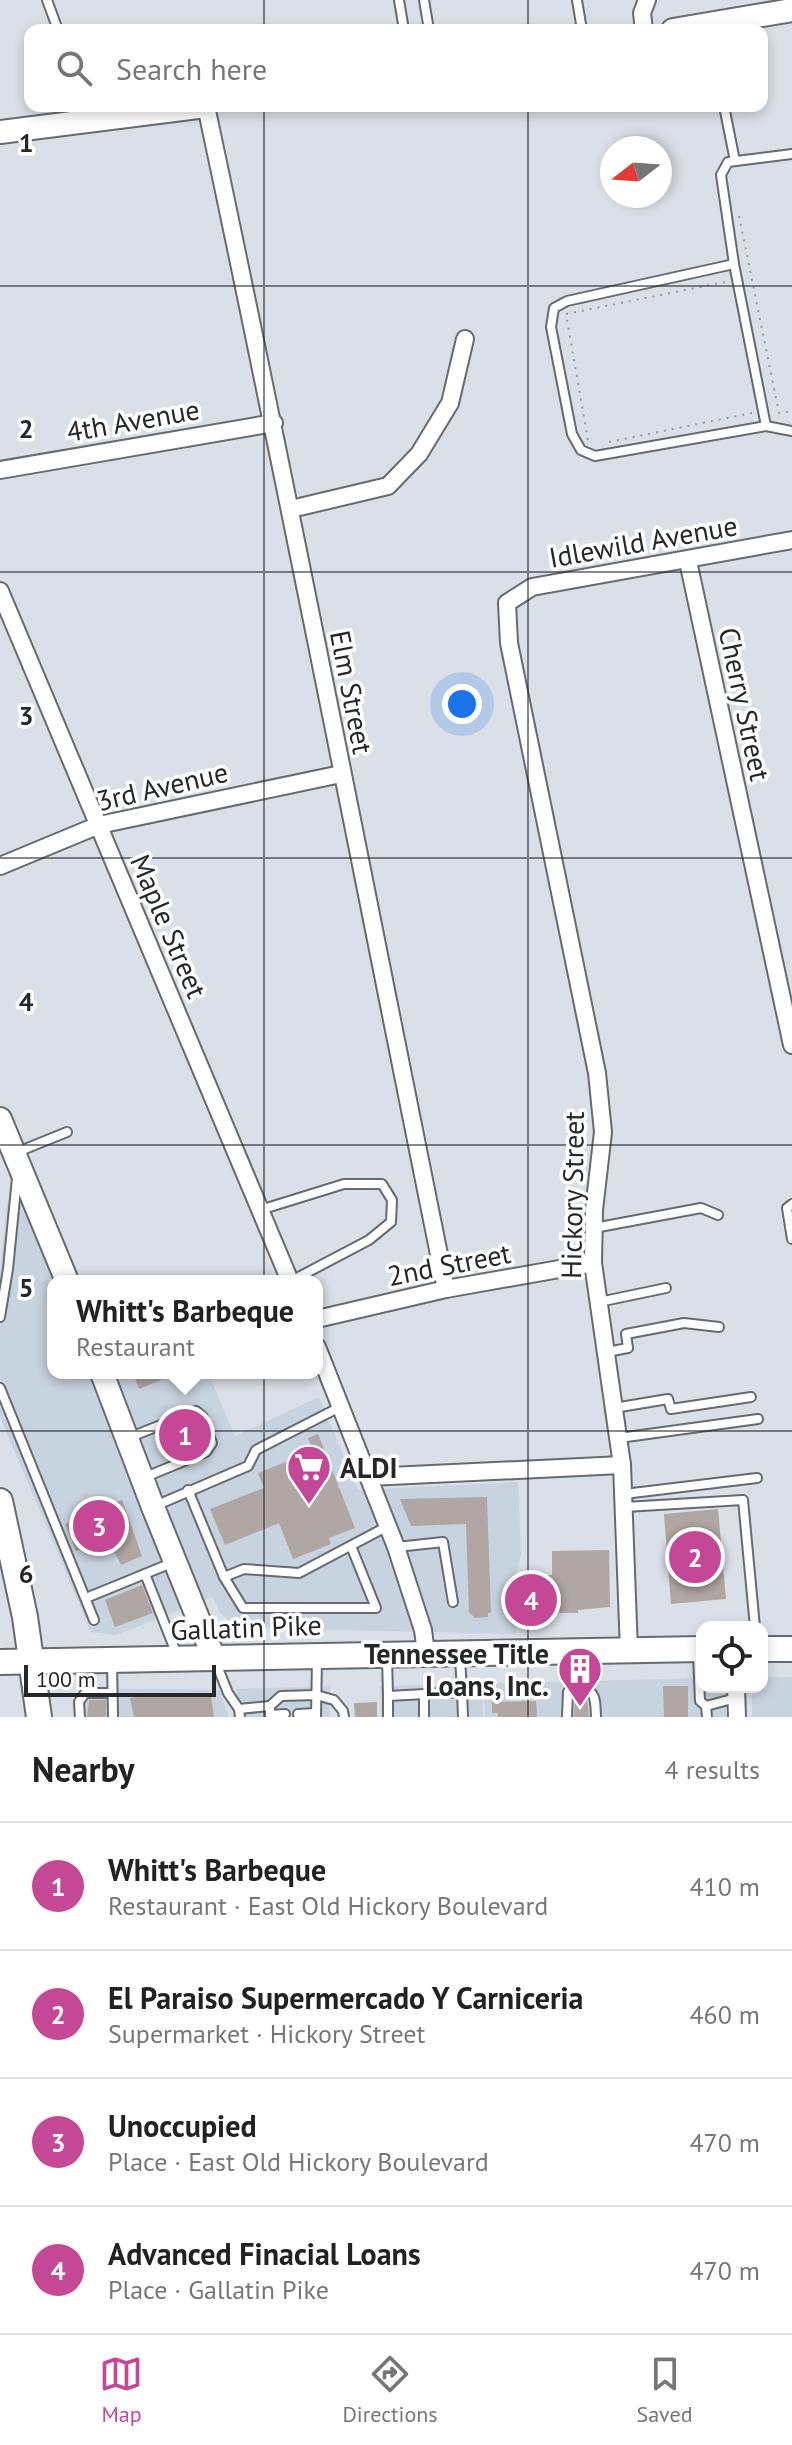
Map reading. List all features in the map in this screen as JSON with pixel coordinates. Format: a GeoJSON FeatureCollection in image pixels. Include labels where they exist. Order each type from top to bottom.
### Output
{"type":"FeatureCollection","features":[{"type":"Feature","properties":{"kind":"main road"},"geometry":{"type":"LineString","coordinates":[[0,1501],[12,1550],[39,1717]]}},
{"type":"Feature","properties":{"kind":"main road","name":"Gallatin Pike"},"geometry":{"type":"LineString","coordinates":[[0,1662],[696,1649]]}},
{"type":"Feature","properties":{"kind":"main road"},"geometry":{"type":"LineString","coordinates":[[768,1649],[792,1649]]}},
{"type":"Feature","properties":{"kind":"street"},"geometry":{"type":"LineString","coordinates":[[643,24],[642,13],[647,0]]}},
{"type":"Feature","properties":{"kind":"street"},"geometry":{"type":"LineString","coordinates":[[716,24],[758,8],[792,10]]}},
{"type":"Feature","properties":{"kind":"street","name":"Elm Street"},"geometry":{"type":"LineString","coordinates":[[207,112],[274,423],[341,774],[446,1289]]}},
{"type":"Feature","properties":{"kind":"street"},"geometry":{"type":"LineString","coordinates":[[0,132],[87,113]]}},
{"type":"Feature","properties":{"kind":"street"},"geometry":{"type":"LineString","coordinates":[[291,509],[388,486],[419,454],[450,403],[465,339]]}},
{"type":"Feature","properties":{"kind":"street","name":"4th Avenue"},"geometry":{"type":"LineString","coordinates":[[0,470],[274,423]]}},
{"type":"Feature","properties":{"kind":"street","name":"Idlewild Avenue"},"geometry":{"type":"LineString","coordinates":[[507,603],[532,587],[792,540]]}},
{"type":"Feature","properties":{"kind":"street","name":"Cherry Street"},"geometry":{"type":"LineString","coordinates":[[688,561],[792,1045]]}},
{"type":"Feature","properties":{"kind":"street","name":"Maple Street"},"geometry":{"type":"LineString","coordinates":[[0,591],[287,1275]]}},
{"type":"Feature","properties":{"kind":"street","name":"Hickory Street"},"geometry":{"type":"LineString","coordinates":[[507,603],[509,643],[597,1073],[603,1132],[593,1228],[593,1263],[622,1465],[629,1651]]}},
{"type":"Feature","properties":{"kind":"street","name":"3rd Avenue"},"geometry":{"type":"LineString","coordinates":[[0,866],[99,825],[341,774]]}},
{"type":"Feature","properties":{"kind":"street"},"geometry":{"type":"LineString","coordinates":[[2,1129],[65,1275]]}},
{"type":"Feature","properties":{"kind":"street","name":"2nd Street"},"geometry":{"type":"LineString","coordinates":[[323,1318],[446,1289],[593,1263]]}},
{"type":"Feature","properties":{"kind":"street"},"geometry":{"type":"LineString","coordinates":[[323,1362],[396,1547],[423,1630],[426,1653]]}},
{"type":"Feature","properties":{"kind":"street"},"geometry":{"type":"LineString","coordinates":[[104,1379],[214,1658]]}},
{"type":"Feature","properties":{"kind":"street"},"geometry":{"type":"LineString","coordinates":[[369,1477],[622,1465]]}},
{"type":"Feature","properties":{"kind":"street"},"geometry":{"type":"LineString","coordinates":[[736,1693],[737,1717]]}},
{"type":"Feature","properties":{"kind":"lane"},"geometry":{"type":"LineString","coordinates":[[47,0],[56,24]]}},
{"type":"Feature","properties":{"kind":"lane"},"geometry":{"type":"LineString","coordinates":[[399,0],[403,24]]}},
{"type":"Feature","properties":{"kind":"lane"},"geometry":{"type":"LineString","coordinates":[[424,0],[428,24]]}},
{"type":"Feature","properties":{"kind":"lane"},"geometry":{"type":"LineString","coordinates":[[577,0],[581,24]]}},
{"type":"Feature","properties":{"kind":"lane"},"geometry":{"type":"LineString","coordinates":[[725,112],[735,161]]}},
{"type":"Feature","properties":{"kind":"lane"},"geometry":{"type":"LineString","coordinates":[[766,426],[734,264],[721,175],[728,162],[792,154]]}},
{"type":"Feature","properties":{"kind":"lane"},"geometry":{"type":"LineString","coordinates":[[734,264],[567,301],[554,308],[551,327],[572,434],[581,450],[595,456],[766,426],[792,431]]}},
{"type":"Feature","properties":{"kind":"lane"},"geometry":{"type":"LineString","coordinates":[[0,1317],[16,1158],[67,1132]]}},
{"type":"Feature","properties":{"kind":"lane"},"geometry":{"type":"LineString","coordinates":[[260,1210],[344,1184],[382,1184],[392,1200],[391,1222],[369,1240],[302,1275]]}},
{"type":"Feature","properties":{"kind":"lane"},"geometry":{"type":"LineString","coordinates":[[792,1204],[787,1208],[792,1239]]}},
{"type":"Feature","properties":{"kind":"lane"},"geometry":{"type":"LineString","coordinates":[[593,1228],[701,1208],[718,1215]]}},
{"type":"Feature","properties":{"kind":"lane"},"geometry":{"type":"LineString","coordinates":[[598,1302],[666,1288]]}},
{"type":"Feature","properties":{"kind":"lane"},"geometry":{"type":"LineString","coordinates":[[606,1353],[628,1348],[626,1334],[684,1323],[719,1327]]}},
{"type":"Feature","properties":{"kind":"lane"},"geometry":{"type":"LineString","coordinates":[[0,1388],[94,1620]]}},
{"type":"Feature","properties":{"kind":"lane"},"geometry":{"type":"LineString","coordinates":[[614,1408],[668,1399],[671,1409],[751,1397]]}},
{"type":"Feature","properties":{"kind":"lane"},"geometry":{"type":"LineString","coordinates":[[153,1507],[248,1466],[256,1450],[341,1407]]}},
{"type":"Feature","properties":{"kind":"lane"},"geometry":{"type":"LineString","coordinates":[[127,1438],[192,1411],[202,1416],[212,1443],[209,1450],[142,1478]]}},
{"type":"Feature","properties":{"kind":"lane"},"geometry":{"type":"LineString","coordinates":[[619,1438],[758,1419]]}},
{"type":"Feature","properties":{"kind":"lane"},"geometry":{"type":"LineString","coordinates":[[625,1501],[757,1478]]}},
{"type":"Feature","properties":{"kind":"lane"},"geometry":{"type":"LineString","coordinates":[[188,1490],[224,1577],[243,1608],[376,1608],[351,1546]]}},
{"type":"Feature","properties":{"kind":"lane"},"geometry":{"type":"LineString","coordinates":[[625,1501],[743,1500],[754,1621]]}},
{"type":"Feature","properties":{"kind":"lane"},"geometry":{"type":"LineString","coordinates":[[224,1577],[244,1569],[299,1573],[388,1526]]}},
{"type":"Feature","properties":{"kind":"lane"},"geometry":{"type":"LineString","coordinates":[[396,1547],[443,1542],[453,1602]]}},
{"type":"Feature","properties":{"kind":"lane"},"geometry":{"type":"LineString","coordinates":[[86,1598],[175,1561]]}},
{"type":"Feature","properties":{"kind":"lane"},"geometry":{"type":"LineString","coordinates":[[145,1574],[179,1660]]}},
{"type":"Feature","properties":{"kind":"lane"},"geometry":{"type":"LineString","coordinates":[[567,1717],[568,1692],[573,1685],[571,1652]]}},
{"type":"Feature","properties":{"kind":"lane"},"geometry":{"type":"LineString","coordinates":[[387,1653],[388,1717]]}},
{"type":"Feature","properties":{"kind":"lane"},"geometry":{"type":"LineString","coordinates":[[460,1653],[463,1717]]}},
{"type":"Feature","properties":{"kind":"lane"},"geometry":{"type":"LineString","coordinates":[[298,1714],[316,1715],[317,1655]]}},
{"type":"Feature","properties":{"kind":"lane"},"geometry":{"type":"LineString","coordinates":[[214,1658],[240,1713],[285,1714]]}},
{"type":"Feature","properties":{"kind":"lane"},"geometry":{"type":"LineString","coordinates":[[112,1661],[113,1717]]}},
{"type":"Feature","properties":{"kind":"lane"},"geometry":{"type":"LineString","coordinates":[[573,1685],[592,1692],[596,1717]]}},
{"type":"Feature","properties":{"kind":"lane"},"geometry":{"type":"LineString","coordinates":[[388,1696],[462,1692]]}},
{"type":"Feature","properties":{"kind":"lane"},"geometry":{"type":"LineString","coordinates":[[80,1717],[79,1702],[85,1693],[112,1693]]}},
{"type":"Feature","properties":{"kind":"lane"},"geometry":{"type":"LineString","coordinates":[[700,1693],[707,1717]]}},
{"type":"Feature","properties":{"kind":"lane"},"geometry":{"type":"LineString","coordinates":[[706,1706],[736,1693]]}},
{"type":"Feature","properties":{"kind":"lane"},"geometry":{"type":"LineString","coordinates":[[424,1694],[424,1717]]}},
{"type":"Feature","properties":{"kind":"lane"},"geometry":{"type":"LineString","coordinates":[[270,1713],[281,1696],[316,1695],[334,1700],[344,1717]]}},
{"type":"Feature","properties":{"kind":"path"},"geometry":{"type":"LineString","coordinates":[[737,207],[779,413],[792,411]]}},
{"type":"Feature","properties":{"kind":"path"},"geometry":{"type":"LineString","coordinates":[[589,446],[566,314],[729,281]]}},
{"type":"Feature","properties":{"kind":"path"},"geometry":{"type":"LineString","coordinates":[[604,443],[753,413]]}},
{"type":"Feature","properties":{"kind":"shaded area"},"geometry":{"type":"Polygon","coordinates":[[[19,1197],[51,1275],[47,1275],[47,1379],[211,1379],[235,1436],[319,1397],[358,1490],[518,1482],[521,1554],[515,1577],[516,1634],[239,1628],[219,1612],[213,1597],[116,1635],[91,1632],[0,1417],[0,1271],[7,1203],[19,1197]]]}},
{"type":"Feature","properties":{"kind":"shaded area"},"geometry":{"type":"Polygon","coordinates":[[[768,1677],[792,1677],[792,1717],[752,1717],[752,1693],[768,1693],[768,1677]]]}},
{"type":"Feature","properties":{"kind":"shaded area"},"geometry":{"type":"Polygon","coordinates":[[[696,1678],[696,1693],[726,1693],[726,1717],[485,1717],[484,1684],[696,1678]]]}},
{"type":"Feature","properties":{"kind":"shaded area"},"geometry":{"type":"Polygon","coordinates":[[[482,1684],[483,1717],[381,1717],[380,1686],[482,1684]]]}},
{"type":"Feature","properties":{"kind":"shaded area"},"geometry":{"type":"Polygon","coordinates":[[[330,1686],[330,1717],[240,1717],[236,1689],[330,1686]]]}},
{"type":"Feature","properties":{"kind":"shaded area"},"geometry":{"type":"Polygon","coordinates":[[[86,1688],[220,1690],[229,1717],[74,1717],[72,1704],[86,1688]]]}},
{"type":"Feature","properties":{"kind":"building"},"geometry":{"type":"Polygon","coordinates":[[[135,1379],[163,1379],[139,1389],[135,1379]]]}},
{"type":"Feature","properties":{"kind":"building"},"geometry":{"type":"Polygon","coordinates":[[[190,1421],[200,1445],[181,1452],[172,1428],[190,1421]]]}},
{"type":"Feature","properties":{"kind":"building","name":"ALDI"},"geometry":{"type":"Polygon","coordinates":[[[318,1434],[355,1528],[329,1538],[331,1544],[293,1559],[279,1523],[225,1545],[210,1509],[264,1488],[258,1473],[313,1451],[308,1438],[318,1434]]]}},
{"type":"Feature","properties":{"kind":"building"},"geometry":{"type":"Polygon","coordinates":[[[487,1497],[491,1613],[488,1617],[475,1618],[469,1612],[466,1524],[411,1526],[400,1499],[487,1497]]]}},
{"type":"Feature","properties":{"kind":"building"},"geometry":{"type":"Polygon","coordinates":[[[122,1500],[142,1556],[121,1565],[107,1538],[76,1551],[65,1524],[122,1500]]]}},
{"type":"Feature","properties":{"kind":"building"},"geometry":{"type":"Polygon","coordinates":[[[718,1509],[726,1599],[671,1604],[664,1514],[718,1509]]]}},
{"type":"Feature","properties":{"kind":"building"},"geometry":{"type":"Polygon","coordinates":[[[609,1550],[610,1607],[578,1610],[578,1613],[521,1613],[518,1610],[518,1577],[552,1575],[552,1551],[609,1550]]]}},
{"type":"Feature","properties":{"kind":"building"},"geometry":{"type":"Polygon","coordinates":[[[142,1585],[153,1613],[115,1627],[105,1600],[142,1585]]]}},
{"type":"Feature","properties":{"kind":"building"},"geometry":{"type":"Polygon","coordinates":[[[663,1686],[688,1686],[688,1717],[664,1717],[663,1686]]]}},
{"type":"Feature","properties":{"kind":"building"},"geometry":{"type":"Polygon","coordinates":[[[153,1694],[154,1697],[211,1696],[214,1717],[134,1717],[130,1698],[153,1694]]]}},
{"type":"Feature","properties":{"kind":"building","name":"Tennessee Title Loans, Inc."},"geometry":{"type":"Polygon","coordinates":[[[575,1697],[587,1699],[589,1717],[574,1717],[575,1697]]]}},
{"type":"Feature","properties":{"kind":"building"},"geometry":{"type":"Polygon","coordinates":[[[89,1700],[106,1700],[106,1717],[87,1717],[89,1700]]]}},
{"type":"Feature","properties":{"kind":"building"},"geometry":{"type":"Polygon","coordinates":[[[536,1701],[537,1717],[498,1717],[498,1713],[492,1713],[492,1702],[536,1701]]]}},
{"type":"Feature","properties":{"kind":"building"},"geometry":{"type":"Polygon","coordinates":[[[377,1702],[377,1717],[355,1717],[354,1703],[377,1702]]]}},
{"type":"Feature","properties":{"kind":"place","name":"Whitt's Barbeque"},"geometry":{"type":"Point","coordinates":[185,1435]}},
{"type":"Feature","properties":{"kind":"place","name":"ALDI"},"geometry":{"type":"Point","coordinates":[309,1506]}},
{"type":"Feature","properties":{"kind":"place","name":"Unoccupied"},"geometry":{"type":"Point","coordinates":[99,1526]}},
{"type":"Feature","properties":{"kind":"place","name":"El Paraiso Supermercado Y Carniceria"},"geometry":{"type":"Point","coordinates":[695,1557]}},
{"type":"Feature","properties":{"kind":"place","name":"Advanced Finacial Loans"},"geometry":{"type":"Point","coordinates":[531,1600]}},
{"type":"Feature","properties":{"kind":"place","name":"Tennessee Title Loans, Inc."},"geometry":{"type":"Point","coordinates":[580,1708]}}]}
